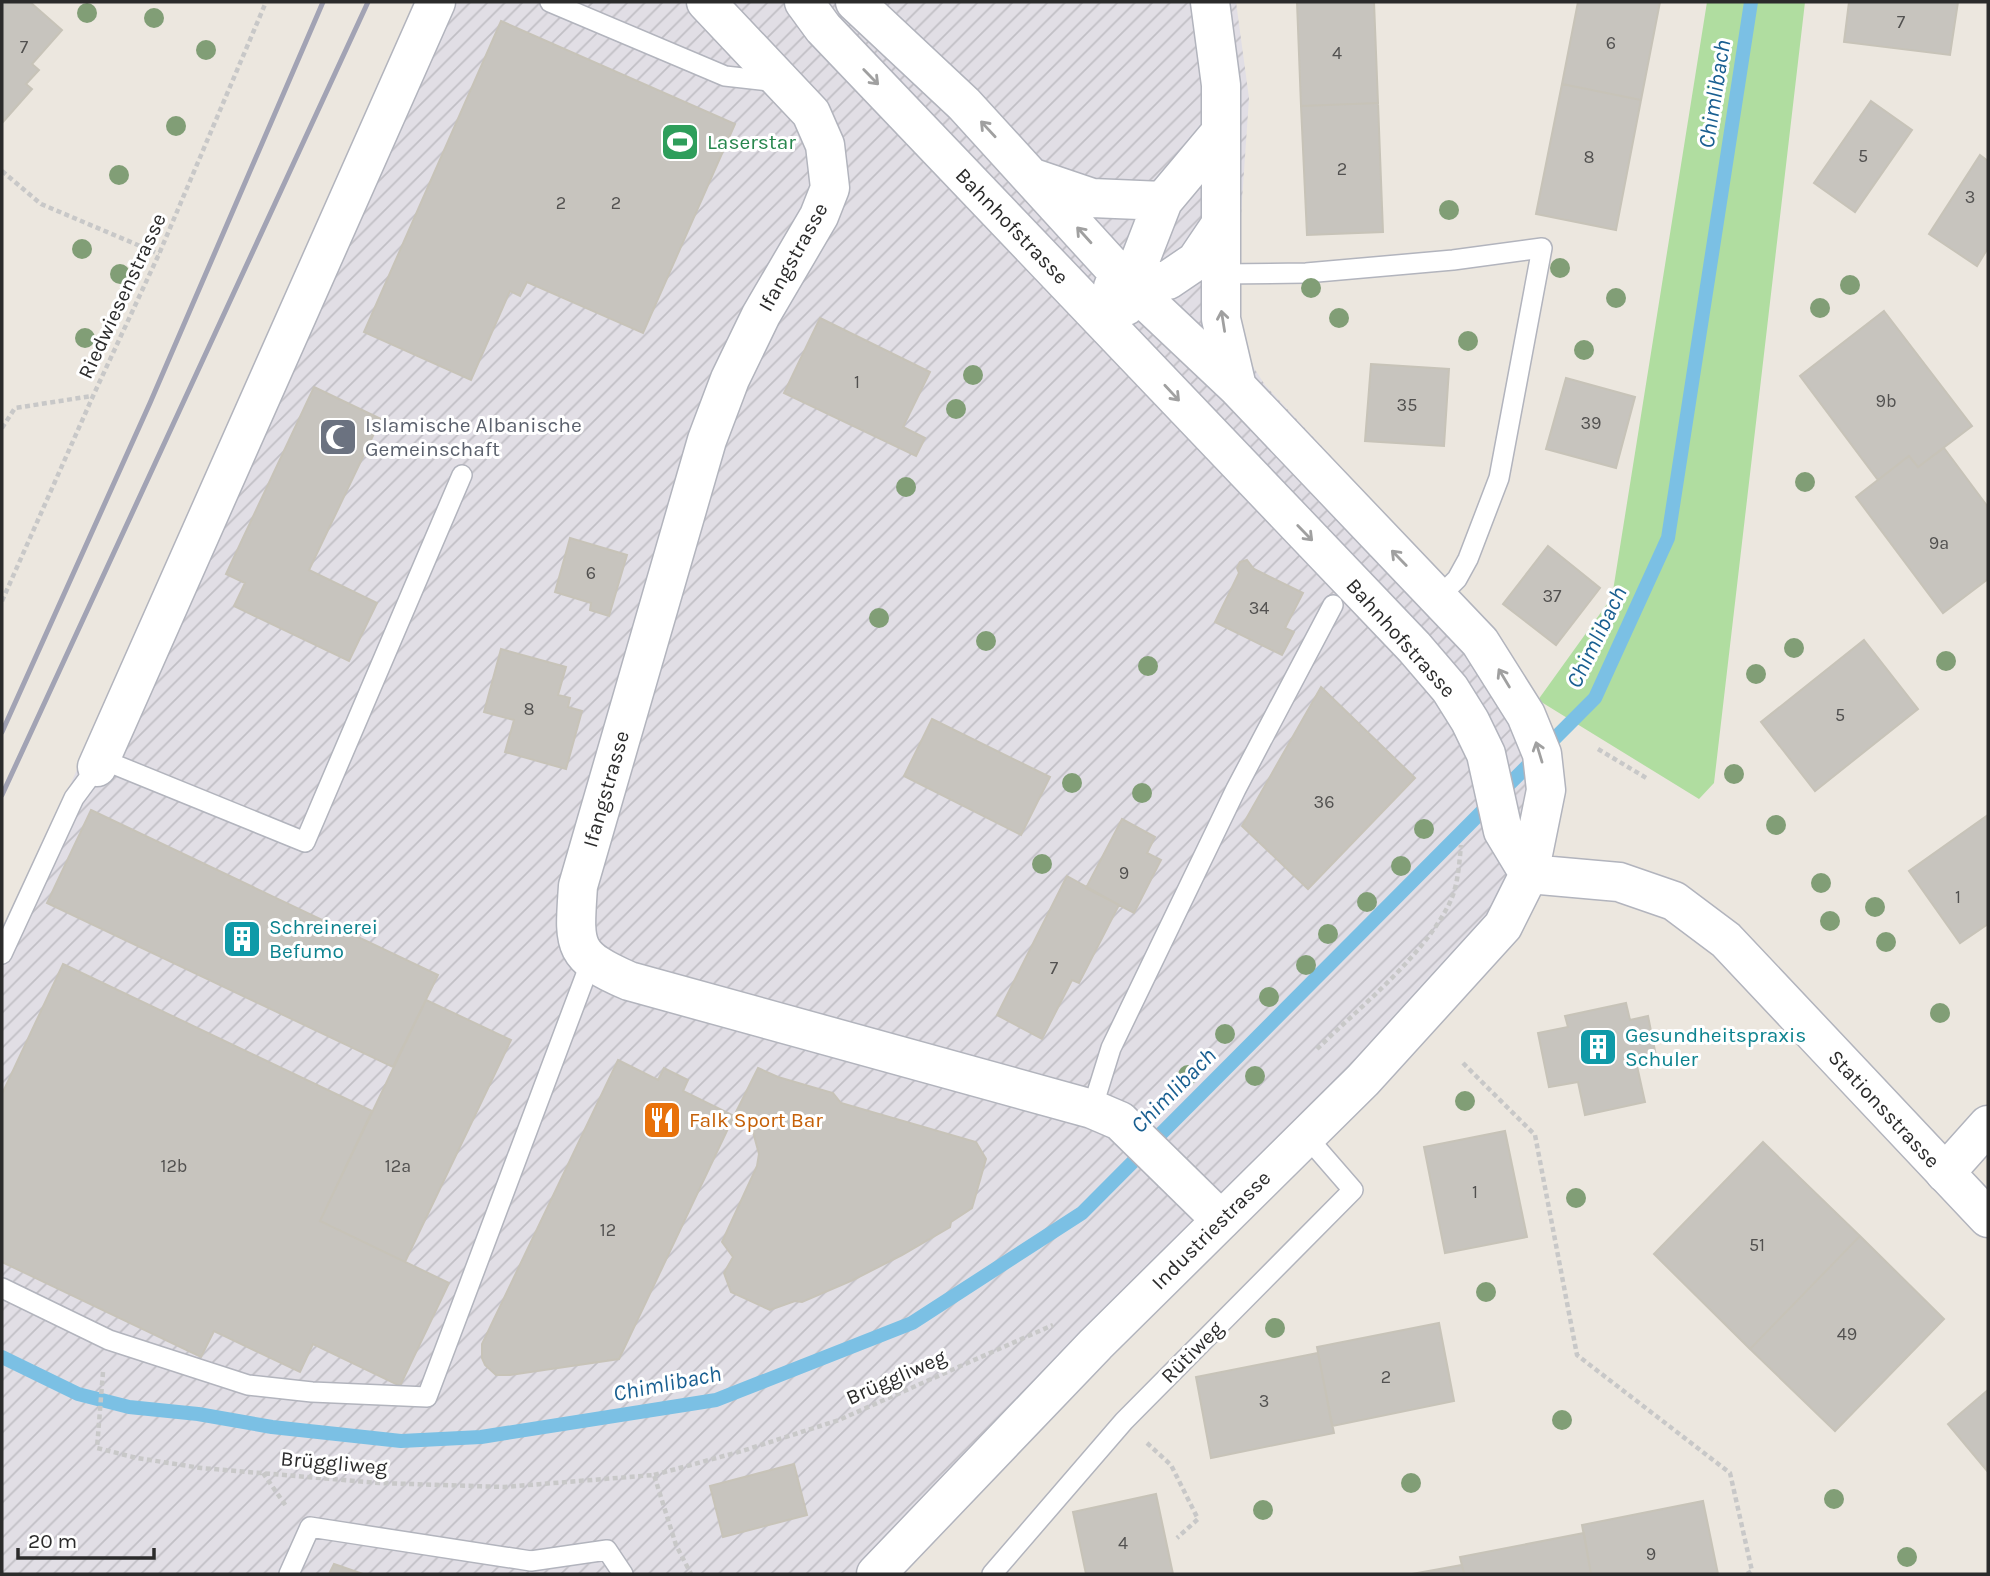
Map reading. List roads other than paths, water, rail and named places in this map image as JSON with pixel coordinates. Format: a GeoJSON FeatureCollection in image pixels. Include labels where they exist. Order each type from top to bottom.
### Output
{"type":"FeatureCollection","features":[{"type":"Feature","properties":{"kind":"main road"},"geometry":{"type":"LineString","coordinates":[[99,763],[436,2]]}},
{"type":"Feature","properties":{"kind":"main road","name":"Ifangstrasse"},"geometry":{"type":"LineString","coordinates":[[591,961],[582,953],[575,928],[578,887],[707,440],[730,379],[761,315],[819,216],[830,188],[825,145],[811,113],[706,2]]}},
{"type":"Feature","properties":{"kind":"main road","name":"Bahnhofstrasse"},"geometry":{"type":"LineString","coordinates":[[804,2],[824,28],[1414,647],[1450,689],[1486,754],[1503,831],[1529,874]]}},
{"type":"Feature","properties":{"kind":"main road"},"geometry":{"type":"LineString","coordinates":[[855,2],[964,104],[1129,286],[1237,387],[1480,642],[1525,715],[1542,754],[1546,790],[1529,874]]}},
{"type":"Feature","properties":{"kind":"main road"},"geometry":{"type":"LineString","coordinates":[[1210,2],[1221,85],[1221,319],[1237,387]]}},
{"type":"Feature","properties":{"kind":"main road"},"geometry":{"type":"LineString","coordinates":[[1125,343],[1124,315],[1129,286],[1163,201],[1220,133]]}},
{"type":"Feature","properties":{"kind":"main road"},"geometry":{"type":"LineString","coordinates":[[1034,179],[1092,198],[1163,201]]}},
{"type":"Feature","properties":{"kind":"main road"},"geometry":{"type":"LineString","coordinates":[[1070,285],[1101,288],[1168,280],[1196,261],[1221,224]]}},
{"type":"Feature","properties":{"kind":"main road","name":"Industriestrasse"},"geometry":{"type":"LineString","coordinates":[[890,1569],[1096,1344],[1363,1080],[1503,926],[1529,874]]}},
{"type":"Feature","properties":{"kind":"main road","name":"Stationsstrasse"},"geometry":{"type":"LineString","coordinates":[[1529,874],[1619,882],[1674,901],[1726,940],[1988,1218]]}},
{"type":"Feature","properties":{"kind":"main road"},"geometry":{"type":"LineString","coordinates":[[591,961],[629,981],[1106,1115],[1181,1179],[1222,1220]]}},
{"type":"Feature","properties":{"kind":"main road"},"geometry":{"type":"LineString","coordinates":[[1945,1173],[1988,1125]]}},
{"type":"Feature","properties":{"kind":"lane"},"geometry":{"type":"LineString","coordinates":[[550,2],[725,76],[783,83]]}},
{"type":"Feature","properties":{"kind":"lane"},"geometry":{"type":"LineString","coordinates":[[1220,274],[1306,273],[1453,260],[1542,248],[1499,478],[1468,559],[1457,579],[1438,597]]}},
{"type":"Feature","properties":{"kind":"lane"},"geometry":{"type":"LineString","coordinates":[[2,954],[74,798],[99,763],[305,842],[462,475]]}},
{"type":"Feature","properties":{"kind":"lane"},"geometry":{"type":"LineString","coordinates":[[1106,1115],[1117,1036],[1236,789],[1334,605]]}},
{"type":"Feature","properties":{"kind":"lane"},"geometry":{"type":"LineString","coordinates":[[2,1288],[109,1340],[248,1385],[312,1392],[427,1397],[591,961]]}},
{"type":"Feature","properties":{"kind":"lane","name":"Rütiweg"},"geometry":{"type":"LineString","coordinates":[[992,1574],[1124,1421],[1353,1190],[1306,1136]]}},
{"type":"Feature","properties":{"kind":"lane"},"geometry":{"type":"LineString","coordinates":[[289,1574],[310,1527],[531,1561],[607,1550],[623,1574]]}},
{"type":"Feature","properties":{"kind":"waterway","name":"Chimlibach"},"geometry":{"type":"LineString","coordinates":[[2,1357],[78,1394],[129,1407],[198,1414],[272,1427],[401,1441],[481,1437],[716,1400],[912,1323],[1082,1213],[1595,698],[1668,538],[1751,2]]}},
{"type":"Feature","properties":{"kind":"railway"},"geometry":{"type":"LineString","coordinates":[[2,732],[150,403],[323,2]]}},
{"type":"Feature","properties":{"kind":"railway"},"geometry":{"type":"LineString","coordinates":[[2,795],[368,2]]}},
{"type":"Feature","properties":{"kind":"place","name":"Laserstar"},"geometry":{"type":"Point","coordinates":[680,142]}},
{"type":"Feature","properties":{"kind":"place","name":"Islamische Albanische Gemeinschaft"},"geometry":{"type":"Point","coordinates":[338,437]}},
{"type":"Feature","properties":{"kind":"place","name":"Schreinerei Befumo"},"geometry":{"type":"Point","coordinates":[242,939]}},
{"type":"Feature","properties":{"kind":"place","name":"Gesundheitspraxis Schuler"},"geometry":{"type":"Point","coordinates":[1598,1047]}},
{"type":"Feature","properties":{"kind":"place","name":"Falk Sport Bar"},"geometry":{"type":"Point","coordinates":[662,1120]}}]}
